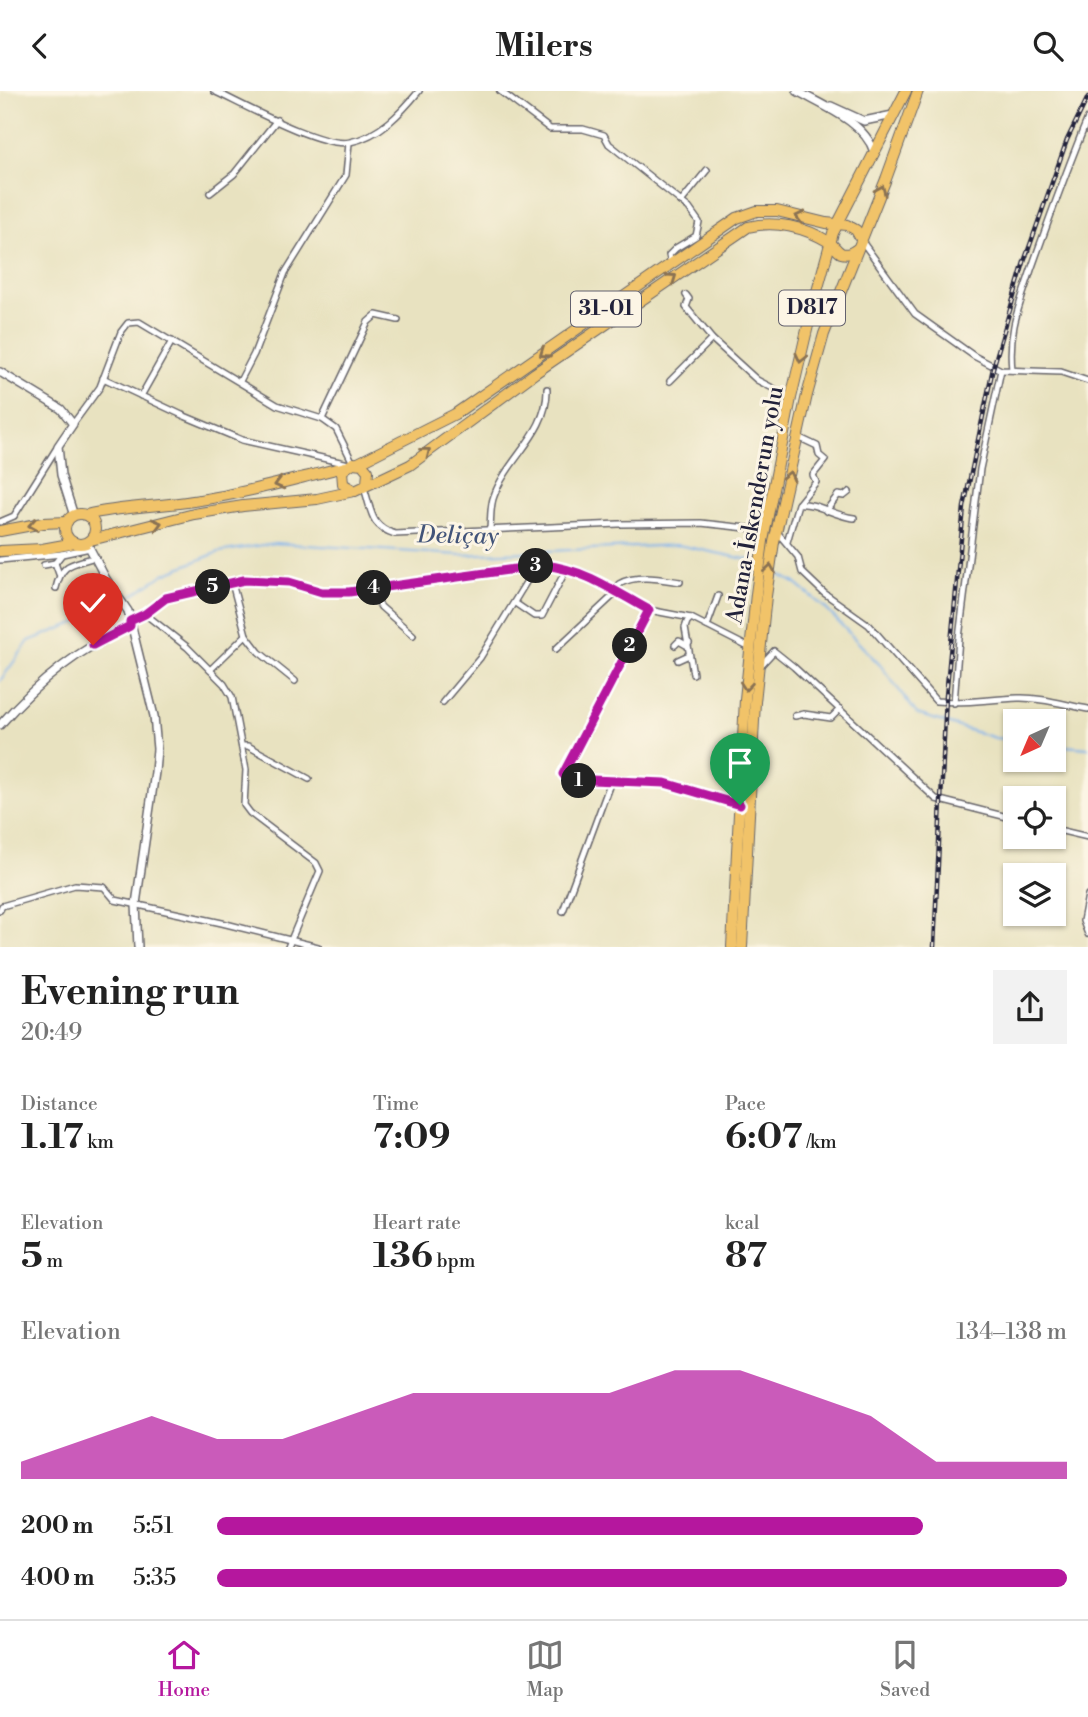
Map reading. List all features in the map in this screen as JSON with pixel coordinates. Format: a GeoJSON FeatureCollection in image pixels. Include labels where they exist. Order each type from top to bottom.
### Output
{"type":"FeatureCollection","features":[{"type":"Feature","properties":{"kind":"highway","name":"Adana-İskenderun yolu"},"geometry":{"type":"LineString","coordinates":[[771,538],[765,530],[791,398],[833,233],[906,91]]}},
{"type":"Feature","properties":{"kind":"highway","name":"Adana-İskenderun yolu"},"geometry":{"type":"LineString","coordinates":[[732,947],[745,699],[750,649],[771,538],[824,334],[918,91]]}},
{"type":"Feature","properties":{"kind":"highway","name":"31-01"},"geometry":{"type":"LineString","coordinates":[[86,515],[132,506],[190,502],[245,493],[351,464],[455,414],[737,218],[757,211],[777,211],[847,225],[856,230],[859,244],[850,254],[844,254],[837,251],[831,243],[776,223],[748,227],[535,373],[410,465],[362,488],[317,499],[194,514],[89,544]]}},
{"type":"Feature","properties":{"kind":"highway"},"geometry":{"type":"LineString","coordinates":[[351,464],[368,471],[362,488],[346,488],[341,480],[351,464]]}},
{"type":"Feature","properties":{"kind":"highway"},"geometry":{"type":"LineString","coordinates":[[0,531],[86,515],[95,524],[95,533],[89,544],[0,551]]}},
{"type":"Feature","properties":{"kind":"highway"},"geometry":{"type":"LineString","coordinates":[[70,519],[66,534],[75,543]]}},
{"type":"Feature","properties":{"kind":"highway","name":"D817"},"geometry":{"type":"LineString","coordinates":[[742,947],[761,595]]}},
{"type":"Feature","properties":{"kind":"street"},"geometry":{"type":"LineString","coordinates":[[214,91],[321,140],[349,143],[380,130],[400,114],[419,91]]}},
{"type":"Feature","properties":{"kind":"street"},"geometry":{"type":"LineString","coordinates":[[500,91],[550,129],[583,129],[604,135],[610,144],[689,208],[699,222],[696,236],[669,255],[671,264]]}},
{"type":"Feature","properties":{"kind":"street"},"geometry":{"type":"LineString","coordinates":[[797,91],[860,129],[870,139],[874,152]]}},
{"type":"Feature","properties":{"kind":"street"},"geometry":{"type":"LineString","coordinates":[[803,91],[864,121],[893,115]]}},
{"type":"Feature","properties":{"kind":"street"},"geometry":{"type":"LineString","coordinates":[[1012,370],[1011,330],[1020,297],[1088,118]]}},
{"type":"Feature","properties":{"kind":"street"},"geometry":{"type":"LineString","coordinates":[[210,193],[234,174],[276,120]]}},
{"type":"Feature","properties":{"kind":"street"},"geometry":{"type":"LineString","coordinates":[[240,381],[254,354],[285,273],[346,175],[349,143]]}},
{"type":"Feature","properties":{"kind":"street"},"geometry":{"type":"LineString","coordinates":[[681,202],[707,170]]}},
{"type":"Feature","properties":{"kind":"street"},"geometry":{"type":"LineString","coordinates":[[859,244],[915,314],[974,356],[1001,370],[1060,372],[1088,381]]}},
{"type":"Feature","properties":{"kind":"street"},"geometry":{"type":"LineString","coordinates":[[686,295],[689,299],[686,307],[712,339],[757,380],[791,398]]}},
{"type":"Feature","properties":{"kind":"street"},"geometry":{"type":"LineString","coordinates":[[321,419],[369,322],[376,316],[398,320]]}},
{"type":"Feature","properties":{"kind":"street"},"geometry":{"type":"LineString","coordinates":[[0,522],[14,516],[58,446],[100,387],[121,332],[128,323],[139,322],[277,405],[321,419],[336,429],[351,464]]}},
{"type":"Feature","properties":{"kind":"street"},"geometry":{"type":"LineString","coordinates":[[670,381],[712,339]]}},
{"type":"Feature","properties":{"kind":"street"},"geometry":{"type":"LineString","coordinates":[[141,396],[172,341]]}},
{"type":"Feature","properties":{"kind":"street"},"geometry":{"type":"LineString","coordinates":[[954,703],[958,648],[980,470],[1001,370]]}},
{"type":"Feature","properties":{"kind":"street"},"geometry":{"type":"LineString","coordinates":[[0,372],[61,409],[73,424]]}},
{"type":"Feature","properties":{"kind":"street"},"geometry":{"type":"LineString","coordinates":[[103,378],[242,440],[351,464]]}},
{"type":"Feature","properties":{"kind":"street"},"geometry":{"type":"LineString","coordinates":[[490,529],[493,497],[505,474],[540,425],[547,408],[547,389]]}},
{"type":"Feature","properties":{"kind":"street"},"geometry":{"type":"LineString","coordinates":[[787,542],[798,504],[816,482],[813,475],[825,460],[819,455],[817,446],[798,437]]}},
{"type":"Feature","properties":{"kind":"street"},"geometry":{"type":"LineString","coordinates":[[58,446],[70,519]]}},
{"type":"Feature","properties":{"kind":"street"},"geometry":{"type":"LineString","coordinates":[[362,488],[373,521],[383,530],[395,534],[701,523],[765,530]]}},
{"type":"Feature","properties":{"kind":"street"},"geometry":{"type":"LineString","coordinates":[[826,511],[838,495],[844,496],[849,492]]}},
{"type":"Feature","properties":{"kind":"street"},"geometry":{"type":"LineString","coordinates":[[798,504],[808,503],[839,517],[854,518]]}},
{"type":"Feature","properties":{"kind":"street"},"geometry":{"type":"LineString","coordinates":[[771,538],[787,542],[798,557],[802,572],[869,625],[936,701],[954,703],[1019,698],[1088,709]]}},
{"type":"Feature","properties":{"kind":"street"},"geometry":{"type":"LineString","coordinates":[[0,560],[62,554],[89,544],[112,589],[128,611],[154,716],[157,749],[136,904],[138,947]]}},
{"type":"Feature","properties":{"kind":"street"},"geometry":{"type":"LineString","coordinates":[[44,565],[55,563],[62,554]]}},
{"type":"Feature","properties":{"kind":"street"},"geometry":{"type":"LineString","coordinates":[[56,588],[59,574],[67,565],[95,557]]}},
{"type":"Feature","properties":{"kind":"street"},"geometry":{"type":"LineString","coordinates":[[55,563],[59,574]]}},
{"type":"Feature","properties":{"kind":"street"},"geometry":{"type":"LineString","coordinates":[[443,702],[480,658],[536,566]]}},
{"type":"Feature","properties":{"kind":"street"},"geometry":{"type":"LineString","coordinates":[[0,725],[41,681],[166,598],[244,580],[289,582],[322,592],[369,589],[536,566],[567,568],[586,574],[649,610],[691,618],[750,649]]}},
{"type":"Feature","properties":{"kind":"street"},"geometry":{"type":"LineString","coordinates":[[515,603],[534,616],[542,616],[567,568]]}},
{"type":"Feature","properties":{"kind":"street"},"geometry":{"type":"LineString","coordinates":[[556,649],[616,593],[620,584],[629,579],[680,582]]}},
{"type":"Feature","properties":{"kind":"street"},"geometry":{"type":"LineString","coordinates":[[232,583],[246,635],[259,652],[295,681]]}},
{"type":"Feature","properties":{"kind":"street"},"geometry":{"type":"LineString","coordinates":[[369,589],[381,607],[413,635]]}},
{"type":"Feature","properties":{"kind":"street"},"geometry":{"type":"LineString","coordinates":[[707,626],[718,596]]}},
{"type":"Feature","properties":{"kind":"street"},"geometry":{"type":"LineString","coordinates":[[649,610],[563,774],[567,779],[665,783],[740,805]]}},
{"type":"Feature","properties":{"kind":"street"},"geometry":{"type":"LineString","coordinates":[[145,614],[178,638],[232,697],[246,769],[244,804],[250,813],[316,863],[320,871],[289,944]]}},
{"type":"Feature","properties":{"kind":"street"},"geometry":{"type":"LineString","coordinates":[[691,618],[685,628],[693,674]]}},
{"type":"Feature","properties":{"kind":"street"},"geometry":{"type":"LineString","coordinates":[[210,670],[246,635]]}},
{"type":"Feature","properties":{"kind":"street"},"geometry":{"type":"LineString","coordinates":[[675,646],[679,641],[686,645],[689,643]]}},
{"type":"Feature","properties":{"kind":"street"},"geometry":{"type":"LineString","coordinates":[[759,667],[774,652],[840,709],[936,799],[1003,817]]}},
{"type":"Feature","properties":{"kind":"street"},"geometry":{"type":"LineString","coordinates":[[678,660],[689,655]]}},
{"type":"Feature","properties":{"kind":"street"},"geometry":{"type":"LineString","coordinates":[[795,716],[804,714],[831,718],[840,709]]}},
{"type":"Feature","properties":{"kind":"street"},"geometry":{"type":"LineString","coordinates":[[242,746],[248,746],[309,779]]}},
{"type":"Feature","properties":{"kind":"street"},"geometry":{"type":"LineString","coordinates":[[563,911],[611,781]]}},
{"type":"Feature","properties":{"kind":"street"},"geometry":{"type":"LineString","coordinates":[[1066,832],[1088,837]]}},
{"type":"Feature","properties":{"kind":"street"},"geometry":{"type":"LineString","coordinates":[[0,910],[2,907],[75,885],[104,887],[115,900],[289,944],[318,947]]}},
{"type":"Feature","properties":{"kind":"street"},"geometry":{"type":"LineString","coordinates":[[1088,895],[1083,921],[1088,934]]}},
{"type":"Feature","properties":{"kind":"waterway","name":"Deliçay"},"geometry":{"type":"LineString","coordinates":[[125,600],[164,574],[219,552],[275,543],[460,555],[678,545],[755,561]]}},
{"type":"Feature","properties":{"kind":"waterway","name":"Deliçay"},"geometry":{"type":"LineString","coordinates":[[772,571],[795,583],[824,607],[881,666],[917,714],[1003,739]]}},
{"type":"Feature","properties":{"kind":"waterway","name":"Deliçay"},"geometry":{"type":"LineString","coordinates":[[0,681],[29,641],[121,603]]}},
{"type":"Feature","properties":{"kind":"waterway","name":"Deliçay"},"geometry":{"type":"LineString","coordinates":[[1066,746],[1088,748]]}},
{"type":"Feature","properties":{"kind":"railway"},"geometry":{"type":"LineString","coordinates":[[934,947],[946,696],[964,507],[993,368],[1024,262],[1067,140],[1088,97]]}},
{"type":"Feature","properties":{"kind":"route"},"geometry":{"type":"LineString","coordinates":[[93,645],[130,626],[130,621],[145,614],[166,598],[244,580],[289,582],[322,592],[349,592],[544,565],[567,568],[586,574],[649,610],[563,774],[567,779],[579,781],[665,783],[740,805]]}}]}
